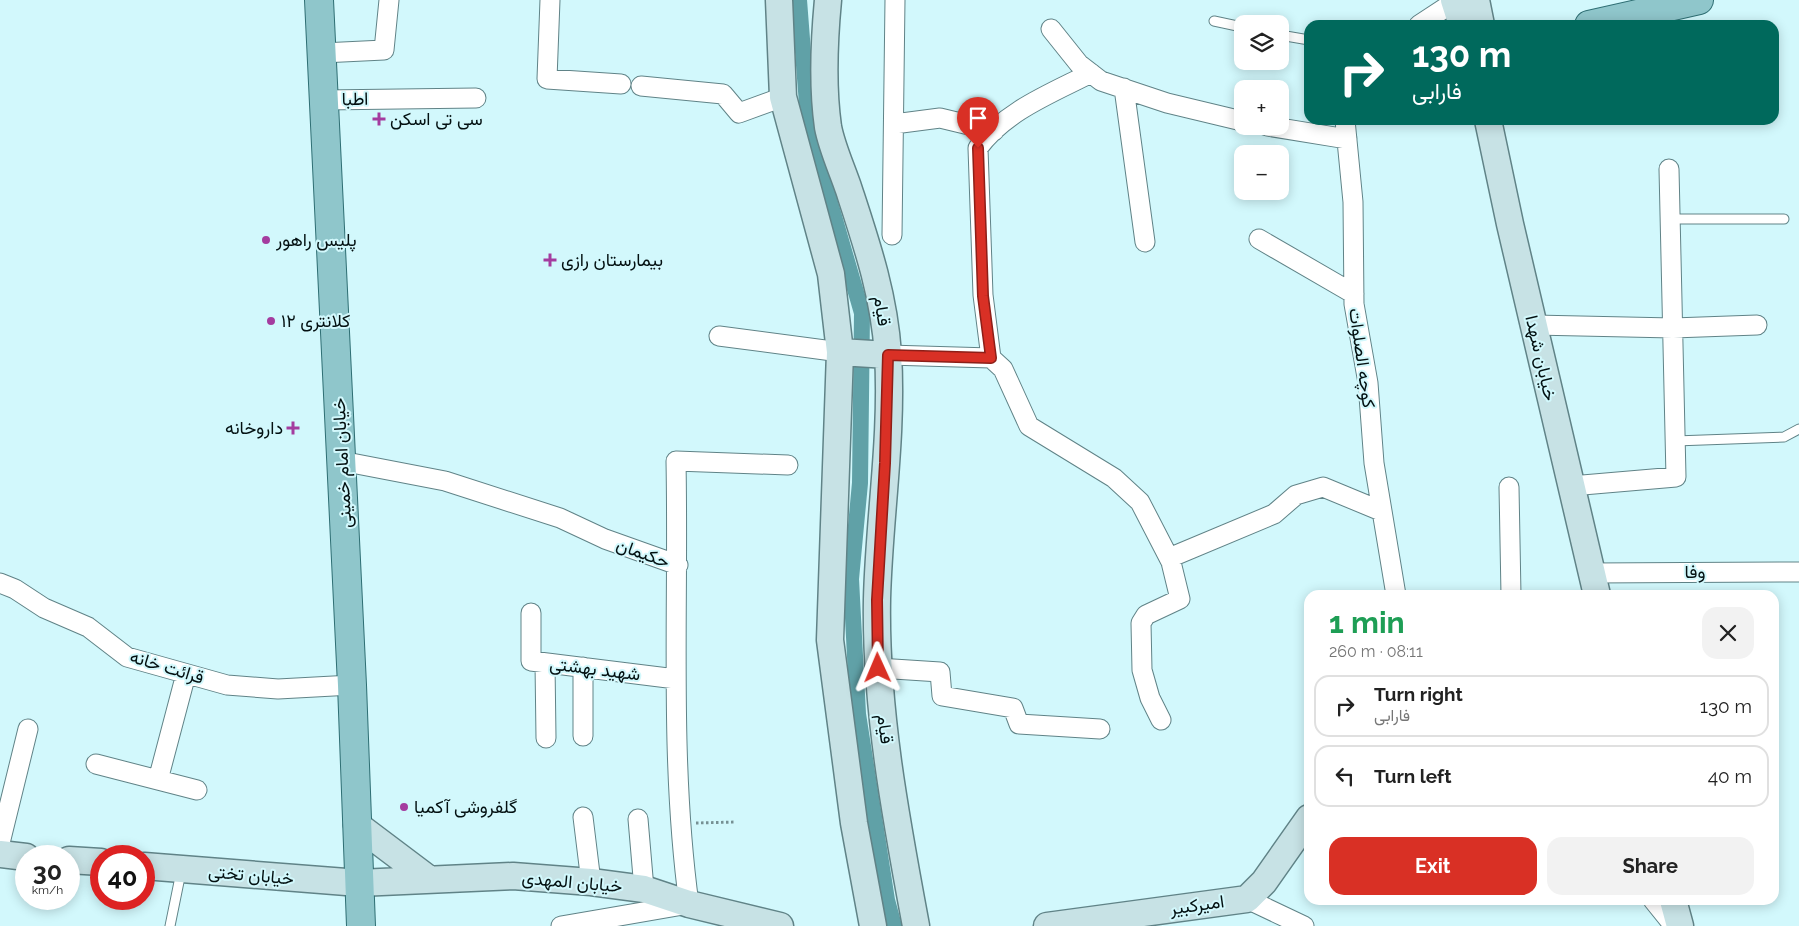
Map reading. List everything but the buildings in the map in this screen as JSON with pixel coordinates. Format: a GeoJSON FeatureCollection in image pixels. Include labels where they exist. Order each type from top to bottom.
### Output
{"type":"FeatureCollection","features":[{"type":"Feature","properties":{"kind":"main road","name":"خیابان امام خمینی"},"geometry":{"type":"LineString","coordinates":[[319,0],[352,685],[361,926]]}},
{"type":"Feature","properties":{"kind":"main road"},"geometry":{"type":"LineString","coordinates":[[1611,20],[1699,0]]}},
{"type":"Feature","properties":{"kind":"street"},"geometry":{"type":"LineString","coordinates":[[322,53],[384,50],[389,0]]}},
{"type":"Feature","properties":{"kind":"street"},"geometry":{"type":"LineString","coordinates":[[550,0],[546,79],[621,84]]}},
{"type":"Feature","properties":{"kind":"street"},"geometry":{"type":"LineString","coordinates":[[779,0],[783,97],[831,274],[840,352],[830,640],[854,823],[873,926]]}},
{"type":"Feature","properties":{"kind":"street","name":"قیام"},"geometry":{"type":"LineString","coordinates":[[828,0],[823,56],[828,128],[875,269],[884,315],[888,355],[885,463],[877,600],[878,668],[900,842],[916,926]]}},
{"type":"Feature","properties":{"kind":"street"},"geometry":{"type":"LineString","coordinates":[[892,235],[895,0]]}},
{"type":"Feature","properties":{"kind":"street"},"geometry":{"type":"LineString","coordinates":[[1431,20],[1461,7],[1475,20]]}},
{"type":"Feature","properties":{"kind":"street"},"geometry":{"type":"LineString","coordinates":[[1051,29],[1079,64],[1101,81],[1167,103],[1234,119]]}},
{"type":"Feature","properties":{"kind":"street"},"geometry":{"type":"LineString","coordinates":[[1091,73],[1022,108],[994,131],[978,148],[983,296],[991,358],[1003,370],[1029,426],[1114,478],[1140,502],[1169,558],[1180,599],[1146,615],[1141,623],[1142,670],[1150,698],[1161,720]]}},
{"type":"Feature","properties":{"kind":"street"},"geometry":{"type":"LineString","coordinates":[[641,86],[723,94],[739,113],[783,97]]}},
{"type":"Feature","properties":{"kind":"street"},"geometry":{"type":"LineString","coordinates":[[1124,88],[1145,242]]}},
{"type":"Feature","properties":{"kind":"street","name":"اطبا"},"geometry":{"type":"LineString","coordinates":[[324,100],[476,98]]}},
{"type":"Feature","properties":{"kind":"street"},"geometry":{"type":"LineString","coordinates":[[894,124],[940,118],[994,131]]}},
{"type":"Feature","properties":{"kind":"street","name":"کوچه الصلوات"},"geometry":{"type":"LineString","coordinates":[[1346,125],[1353,202],[1354,294],[1368,383],[1374,463],[1395,590]]}},
{"type":"Feature","properties":{"kind":"street","name":"خیابان شهدا"},"geometry":{"type":"LineString","coordinates":[[1489,125],[1594,584]]}},
{"type":"Feature","properties":{"kind":"street"},"geometry":{"type":"LineString","coordinates":[[1289,130],[1347,139]]}},
{"type":"Feature","properties":{"kind":"street"},"geometry":{"type":"LineString","coordinates":[[1571,486],[1676,478],[1670,169]]}},
{"type":"Feature","properties":{"kind":"street"},"geometry":{"type":"LineString","coordinates":[[1259,239],[1354,294]]}},
{"type":"Feature","properties":{"kind":"street"},"geometry":{"type":"LineString","coordinates":[[1534,325],[1673,328],[1757,326]]}},
{"type":"Feature","properties":{"kind":"street"},"geometry":{"type":"LineString","coordinates":[[719,336],[840,352],[991,358]]}},
{"type":"Feature","properties":{"kind":"street","name":"حکیمان"},"geometry":{"type":"LineString","coordinates":[[341,461],[454,484],[560,518],[605,539],[678,566],[676,679],[680,823],[689,904]]}},
{"type":"Feature","properties":{"kind":"street"},"geometry":{"type":"LineString","coordinates":[[678,566],[676,461],[788,465]]}},
{"type":"Feature","properties":{"kind":"street"},"geometry":{"type":"LineString","coordinates":[[1509,487],[1511,590]]}},
{"type":"Feature","properties":{"kind":"street"},"geometry":{"type":"LineString","coordinates":[[1169,558],[1274,514],[1296,495],[1323,488],[1381,511]]}},
{"type":"Feature","properties":{"kind":"street","name":"وفا"},"geometry":{"type":"LineString","coordinates":[[1594,584],[1799,572]]}},
{"type":"Feature","properties":{"kind":"street","name":"قرائت خانه"},"geometry":{"type":"LineString","coordinates":[[0,584],[15,589],[44,608],[88,628],[127,657],[186,674],[227,685],[278,689],[352,685]]}},
{"type":"Feature","properties":{"kind":"street","name":"شهید بهشتی"},"geometry":{"type":"LineString","coordinates":[[530,613],[531,661],[676,679]]}},
{"type":"Feature","properties":{"kind":"street"},"geometry":{"type":"LineString","coordinates":[[545,663],[546,738]]}},
{"type":"Feature","properties":{"kind":"street"},"geometry":{"type":"LineString","coordinates":[[583,667],[583,736]]}},
{"type":"Feature","properties":{"kind":"street"},"geometry":{"type":"LineString","coordinates":[[878,668],[940,672],[942,696],[1013,708],[1019,724],[1100,729]]}},
{"type":"Feature","properties":{"kind":"street"},"geometry":{"type":"LineString","coordinates":[[158,780],[186,674]]}},
{"type":"Feature","properties":{"kind":"street"},"geometry":{"type":"LineString","coordinates":[[0,842],[28,729]]}},
{"type":"Feature","properties":{"kind":"street"},"geometry":{"type":"LineString","coordinates":[[96,764],[197,790]]}},
{"type":"Feature","properties":{"kind":"street"},"geometry":{"type":"LineString","coordinates":[[583,817],[590,882]]}},
{"type":"Feature","properties":{"kind":"street"},"geometry":{"type":"LineString","coordinates":[[638,819],[644,889]]}},
{"type":"Feature","properties":{"kind":"street","name":"امیرکبیر"},"geometry":{"type":"LineString","coordinates":[[1047,926],[1247,899],[1264,882],[1304,825]]}},
{"type":"Feature","properties":{"kind":"street"},"geometry":{"type":"LineString","coordinates":[[358,826],[430,880]]}},
{"type":"Feature","properties":{"kind":"street"},"geometry":{"type":"LineString","coordinates":[[0,854],[15,855]]}},
{"type":"Feature","properties":{"kind":"street","name":"خیابان تختی"},"geometry":{"type":"LineString","coordinates":[[155,867],[359,883]]}},
{"type":"Feature","properties":{"kind":"street","name":"خیابان المهدی"},"geometry":{"type":"LineString","coordinates":[[359,883],[513,876],[590,882],[644,889],[689,904],[780,926]]}},
{"type":"Feature","properties":{"kind":"street"},"geometry":{"type":"LineString","coordinates":[[1247,899],[1304,926]]}},
{"type":"Feature","properties":{"kind":"street"},"geometry":{"type":"LineString","coordinates":[[568,926],[689,904]]}},
{"type":"Feature","properties":{"kind":"street"},"geometry":{"type":"LineString","coordinates":[[1657,905],[1674,926]]}},
{"type":"Feature","properties":{"kind":"street"},"geometry":{"type":"LineString","coordinates":[[1674,905],[1680,926]]}},
{"type":"Feature","properties":{"kind":"lane"},"geometry":{"type":"LineString","coordinates":[[1214,21],[1234,25]]}},
{"type":"Feature","properties":{"kind":"lane"},"geometry":{"type":"LineString","coordinates":[[1289,36],[1304,39]]}},
{"type":"Feature","properties":{"kind":"lane"},"geometry":{"type":"LineString","coordinates":[[1670,219],[1784,219]]}},
{"type":"Feature","properties":{"kind":"lane"},"geometry":{"type":"LineString","coordinates":[[1675,441],[1784,437],[1799,429]]}},
{"type":"Feature","properties":{"kind":"lane"},"geometry":{"type":"LineString","coordinates":[[170,926],[182,869]]}},
{"type":"Feature","properties":{"kind":"path"},"geometry":{"type":"LineString","coordinates":[[680,823],[736,822]]}},
{"type":"Feature","properties":{"kind":"waterway"},"geometry":{"type":"LineString","coordinates":[[799,0],[809,130],[862,313],[860,483],[851,579],[858,714],[887,900],[894,926]]}},
{"type":"Feature","properties":{"kind":"place","name":"سی تی اسکن"},"geometry":{"type":"Point","coordinates":[379,119]}},
{"type":"Feature","properties":{"kind":"place","name":"پلیس راهور"},"geometry":{"type":"Point","coordinates":[266,240]}},
{"type":"Feature","properties":{"kind":"place","name":"بیمارستان رازی"},"geometry":{"type":"Point","coordinates":[550,260]}},
{"type":"Feature","properties":{"kind":"place","name":"کلانتری ۱۲"},"geometry":{"type":"Point","coordinates":[271,321]}},
{"type":"Feature","properties":{"kind":"place","name":"داروخانه"},"geometry":{"type":"Point","coordinates":[293,428]}},
{"type":"Feature","properties":{"kind":"place","name":"گلفروشی آکمیا"},"geometry":{"type":"Point","coordinates":[404,807]}},
{"type":"Feature","properties":{"kind":"route"},"geometry":{"type":"LineString","coordinates":[[878,668],[877,600],[885,463],[888,355],[991,358],[983,296],[978,148]]}}]}
